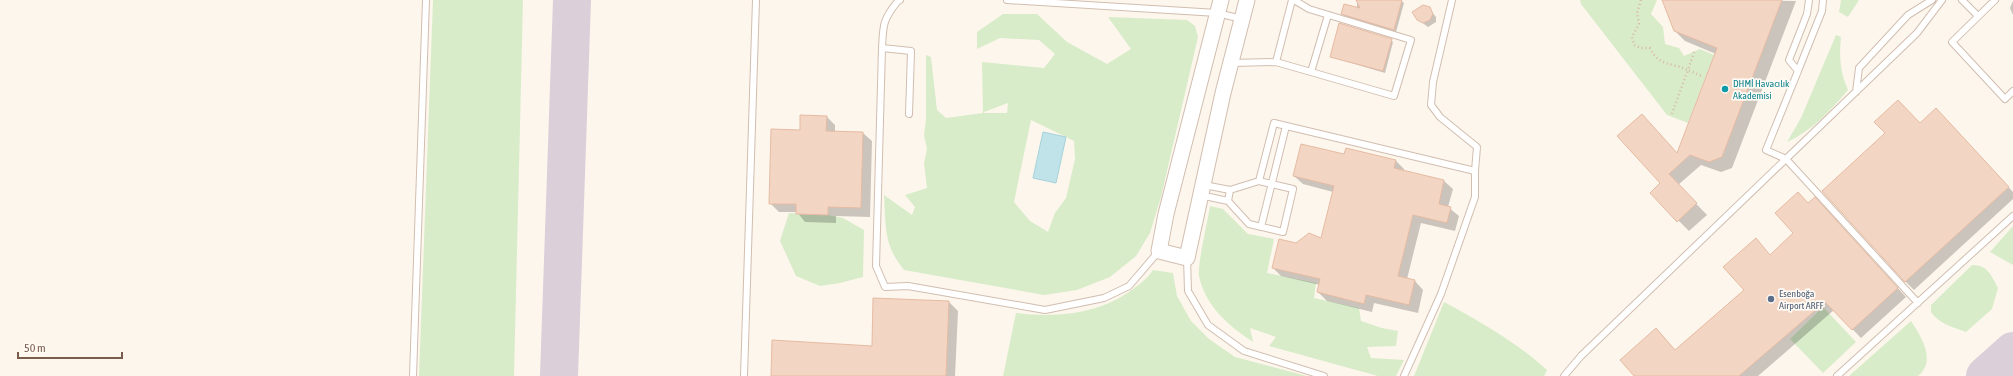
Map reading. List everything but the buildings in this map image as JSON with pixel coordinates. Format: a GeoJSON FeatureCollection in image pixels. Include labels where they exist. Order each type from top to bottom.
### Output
{"type":"FeatureCollection","features":[{"type":"Feature","properties":{"kind":"street"},"geometry":{"type":"LineString","coordinates":[[1219,7],[1158,250],[1187,258],[1231,63],[1247,0]]}},
{"type":"Feature","properties":{"kind":"lane"},"geometry":{"type":"LineString","coordinates":[[413,376],[426,0]]}},
{"type":"Feature","properties":{"kind":"lane"},"geometry":{"type":"LineString","coordinates":[[744,376],[756,0]]}},
{"type":"Feature","properties":{"kind":"lane"},"geometry":{"type":"LineString","coordinates":[[900,0],[898,0],[888,13],[883,25],[876,266],[885,287],[908,286],[1046,310],[1104,298],[1129,286],[1158,250]]}},
{"type":"Feature","properties":{"kind":"lane"},"geometry":{"type":"LineString","coordinates":[[1007,0],[1219,7],[1242,19]]}},
{"type":"Feature","properties":{"kind":"lane"},"geometry":{"type":"LineString","coordinates":[[1231,63],[1276,62],[1394,96],[1411,40],[1309,9],[1293,0],[1276,62]]}},
{"type":"Feature","properties":{"kind":"lane"},"geometry":{"type":"LineString","coordinates":[[1404,376],[1446,281],[1475,197],[1477,147],[1440,117],[1431,105],[1433,82],[1452,0]]}},
{"type":"Feature","properties":{"kind":"lane"},"geometry":{"type":"LineString","coordinates":[[1798,71],[1789,60],[1807,14],[1809,0]]}},
{"type":"Feature","properties":{"kind":"lane"},"geometry":{"type":"LineString","coordinates":[[1823,0],[1822,10],[1766,150],[1786,159],[1918,303]]}},
{"type":"Feature","properties":{"kind":"lane"},"geometry":{"type":"LineString","coordinates":[[1856,92],[1859,68],[1908,15],[1932,0]]}},
{"type":"Feature","properties":{"kind":"lane"},"geometry":{"type":"LineString","coordinates":[[1564,376],[1581,356],[1917,33],[1942,0]]}},
{"type":"Feature","properties":{"kind":"lane"},"geometry":{"type":"LineString","coordinates":[[1962,0],[1978,16]]}},
{"type":"Feature","properties":{"kind":"lane"},"geometry":{"type":"LineString","coordinates":[[1995,0],[1952,42],[2005,99],[2013,91]]}},
{"type":"Feature","properties":{"kind":"lane"},"geometry":{"type":"LineString","coordinates":[[1312,72],[1328,15]]}},
{"type":"Feature","properties":{"kind":"lane"},"geometry":{"type":"LineString","coordinates":[[882,48],[911,50],[909,114]]}},
{"type":"Feature","properties":{"kind":"lane"},"geometry":{"type":"LineString","coordinates":[[1259,182],[1274,123],[1475,171]]}},
{"type":"Feature","properties":{"kind":"lane"},"geometry":{"type":"LineString","coordinates":[[1261,227],[1286,126]]}},
{"type":"Feature","properties":{"kind":"lane"},"geometry":{"type":"LineString","coordinates":[[1259,182],[1293,189],[1283,232],[1249,224],[1228,201],[1202,190],[1230,190],[1259,182]]}},
{"type":"Feature","properties":{"kind":"lane"},"geometry":{"type":"LineString","coordinates":[[1228,201],[1230,190]]}},
{"type":"Feature","properties":{"kind":"lane"},"geometry":{"type":"LineString","coordinates":[[1837,376],[2013,216]]}},
{"type":"Feature","properties":{"kind":"lane"},"geometry":{"type":"LineString","coordinates":[[1187,258],[1188,291],[1208,325],[1244,351],[1324,376]]}},
{"type":"Feature","properties":{"kind":"path"},"geometry":{"type":"LineString","coordinates":[[1641,0],[1637,14],[1639,24],[1634,30],[1632,37],[1634,45],[1641,48],[1650,48],[1658,60],[1666,64],[1676,65],[1702,76]]}},
{"type":"Feature","properties":{"kind":"path"},"geometry":{"type":"LineString","coordinates":[[1671,116],[1694,52]]}},
{"type":"Feature","properties":{"kind":"green space"},"geometry":{"type":"Polygon","coordinates":[[[433,0],[523,0],[514,376],[419,376],[433,0]]]}},
{"type":"Feature","properties":{"kind":"green space"},"geometry":{"type":"Polygon","coordinates":[[[1580,0],[1657,0],[1651,14],[1663,27],[1665,44],[1679,48],[1684,56],[1700,49],[1714,55],[1688,123],[1667,115],[1581,4],[1580,0]]]}},
{"type":"Feature","properties":{"kind":"green space"},"geometry":{"type":"Polygon","coordinates":[[[1841,0],[1859,0],[1848,17],[1839,12],[1841,0]]]}},
{"type":"Feature","properties":{"kind":"green space"},"geometry":{"type":"Polygon","coordinates":[[[1003,14],[1037,14],[1067,42],[1107,64],[1131,49],[1108,17],[1187,20],[1195,26],[1198,37],[1161,197],[1150,233],[1136,256],[1110,277],[1077,290],[1044,295],[904,270],[892,252],[887,234],[884,195],[912,215],[915,207],[905,195],[927,188],[924,163],[927,149],[924,135],[926,119],[926,55],[931,57],[937,110],[946,118],[983,113],[982,62],[1044,68],[1055,54],[1039,40],[1000,38],[977,49],[977,32],[1003,14]],[[1008,103],[984,112],[984,113],[1007,113],[1008,103]],[[1031,120],[1014,202],[1030,221],[1048,232],[1055,213],[1066,198],[1075,159],[1074,141],[1031,120]]]}},
{"type":"Feature","properties":{"kind":"green space"},"geometry":{"type":"Polygon","coordinates":[[[1836,35],[1841,37],[1841,64],[1843,77],[1848,90],[1813,126],[1787,142],[1801,118],[1836,35]]]}},
{"type":"Feature","properties":{"kind":"green space"},"geometry":{"type":"Polygon","coordinates":[[[1210,206],[1223,209],[1248,234],[1274,239],[1267,273],[1316,283],[1314,298],[1359,308],[1361,321],[1382,328],[1398,331],[1396,346],[1367,347],[1371,358],[1404,360],[1396,376],[1378,376],[1269,346],[1276,337],[1250,328],[1253,342],[1227,322],[1212,306],[1202,287],[1199,276],[1201,253],[1210,206]]]}},
{"type":"Feature","properties":{"kind":"green space"},"geometry":{"type":"Polygon","coordinates":[[[789,213],[828,215],[843,218],[864,230],[863,277],[820,286],[796,276],[780,241],[789,213]]]}},
{"type":"Feature","properties":{"kind":"green space"},"geometry":{"type":"Polygon","coordinates":[[[2013,226],[2013,265],[1990,252],[2013,226]]]}},
{"type":"Feature","properties":{"kind":"green space"},"geometry":{"type":"Polygon","coordinates":[[[1972,265],[1977,265],[1985,269],[1991,275],[1998,288],[1992,309],[1966,332],[1947,325],[1934,316],[1931,312],[1931,305],[1972,265]]]}},
{"type":"Feature","properties":{"kind":"green space"},"geometry":{"type":"Polygon","coordinates":[[[1153,270],[1173,273],[1177,296],[1191,321],[1209,339],[1235,357],[1307,376],[1003,376],[1016,313],[1047,315],[1092,309],[1107,304],[1133,289],[1149,276],[1153,270]]]}},
{"type":"Feature","properties":{"kind":"green space"},"geometry":{"type":"Polygon","coordinates":[[[1444,302],[1511,341],[1547,370],[1544,376],[1414,376],[1444,302]]]}},
{"type":"Feature","properties":{"kind":"green space"},"geometry":{"type":"Polygon","coordinates":[[[1823,307],[1856,342],[1823,373],[1790,339],[1823,307]]]}},
{"type":"Feature","properties":{"kind":"green space"},"geometry":{"type":"Polygon","coordinates":[[[1911,321],[1923,341],[1927,356],[1924,370],[1918,376],[1849,376],[1911,321]]]}},
{"type":"Feature","properties":{"kind":"water"},"geometry":{"type":"Polygon","coordinates":[[[1043,132],[1066,137],[1056,183],[1033,178],[1043,132]]]}},
{"type":"Feature","properties":{"kind":"taxiway"},"geometry":{"type":"LineString","coordinates":[[559,376],[572,0]]}},
{"type":"Feature","properties":{"kind":"taxiway"},"geometry":{"type":"LineString","coordinates":[[1985,376],[2013,351]]}},
{"type":"Feature","properties":{"kind":"place","name":"DHMİ Havacılık Akademisi"},"geometry":{"type":"Point","coordinates":[1725,89]}},
{"type":"Feature","properties":{"kind":"place","name":"Esenboğa Airport ARFF"},"geometry":{"type":"Point","coordinates":[1771,299]}}]}
